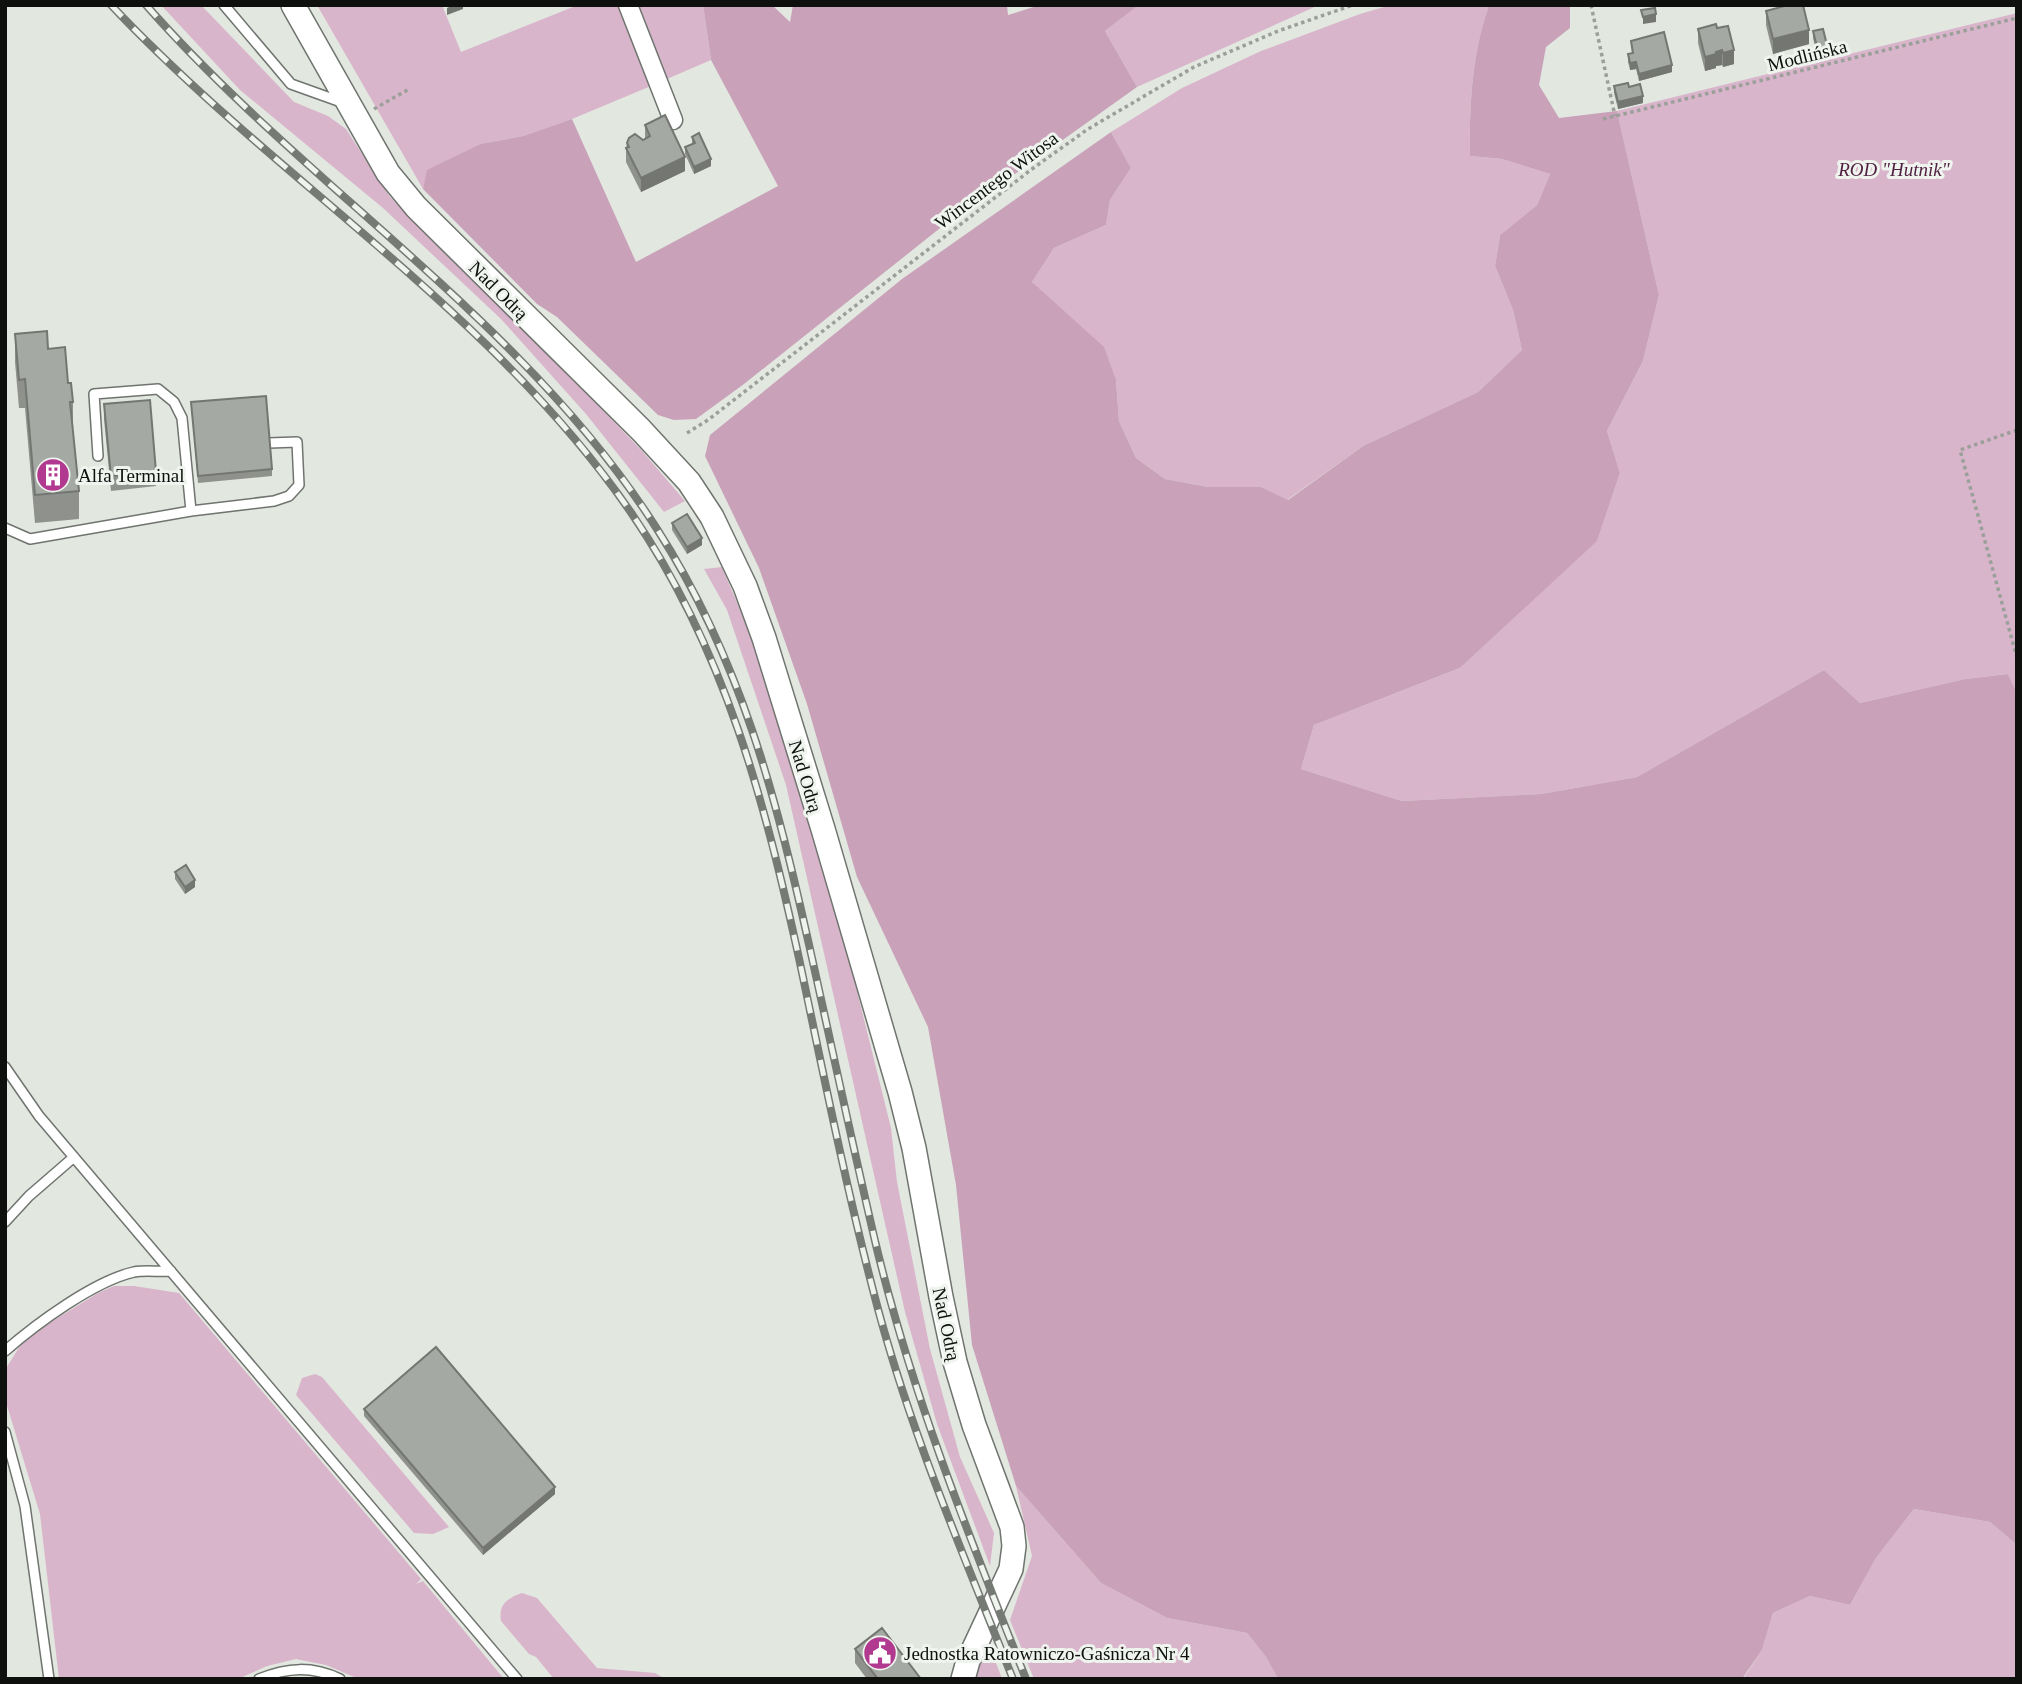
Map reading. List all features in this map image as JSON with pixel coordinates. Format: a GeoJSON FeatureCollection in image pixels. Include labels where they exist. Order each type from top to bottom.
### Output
{"type":"FeatureCollection","features":[{"type":"Feature","properties":{"kind":"street","name":"Nad Odrą"},"geometry":{"type":"LineString","coordinates":[[293,5],[358,108],[388,173],[416,208],[641,429],[690,482],[712,517],[745,586],[764,638],[819,817],[900,1092],[955,1362],[974,1425],[1012,1527],[1012,1563],[968,1661],[963,1679]]}},
{"type":"Feature","properties":{"kind":"street"},"geometry":{"type":"LineString","coordinates":[[628,5],[673,120]]}},
{"type":"Feature","properties":{"kind":"lane"},"geometry":{"type":"LineString","coordinates":[[224,5],[291,84],[358,108]]}},
{"type":"Feature","properties":{"kind":"lane"},"geometry":{"type":"LineString","coordinates":[[97,456],[94,394],[158,389],[174,402],[182,418],[191,512]]}},
{"type":"Feature","properties":{"kind":"lane"},"geometry":{"type":"LineString","coordinates":[[5,528],[30,539],[274,501],[289,496],[299,485],[297,442],[269,443]]}},
{"type":"Feature","properties":{"kind":"lane"},"geometry":{"type":"LineString","coordinates":[[5,1067],[39,1116],[517,1679]]}},
{"type":"Feature","properties":{"kind":"lane"},"geometry":{"type":"LineString","coordinates":[[5,1222],[22,1203],[74,1157]]}},
{"type":"Feature","properties":{"kind":"lane"},"geometry":{"type":"LineString","coordinates":[[5,1351],[36,1324],[104,1284],[134,1272],[172,1271]]}},
{"type":"Feature","properties":{"kind":"lane"},"geometry":{"type":"LineString","coordinates":[[5,1432],[25,1506],[49,1679]]}},
{"type":"Feature","properties":{"kind":"lane"},"geometry":{"type":"LineString","coordinates":[[259,1679],[279,1671],[298,1668],[341,1679]]}},
{"type":"Feature","properties":{"kind":"path","name":"Wincentego Witosa"},"geometry":{"type":"LineString","coordinates":[[687,433],[1088,128],[1154,88],[1203,63],[1278,31],[1353,5]]}},
{"type":"Feature","properties":{"kind":"path"},"geometry":{"type":"LineString","coordinates":[[1591,5],[1615,116]]}},
{"type":"Feature","properties":{"kind":"path","name":"Modlińska"},"geometry":{"type":"LineString","coordinates":[[1603,119],[2017,18]]}},
{"type":"Feature","properties":{"kind":"path"},"geometry":{"type":"LineString","coordinates":[[358,108],[409,89]]}},
{"type":"Feature","properties":{"kind":"path"},"geometry":{"type":"LineString","coordinates":[[2017,430],[1960,450],[2017,659]]}},
{"type":"Feature","properties":{"kind":"green space"},"geometry":{"type":"Polygon","coordinates":[[[161,5],[201,5],[294,102],[328,116],[346,129],[390,197],[509,312],[643,452],[685,501],[664,512],[586,414],[501,319],[383,208],[240,90],[161,5]]]}},
{"type":"Feature","properties":{"kind":"green space"},"geometry":{"type":"Polygon","coordinates":[[[317,5],[442,5],[461,52],[578,5],[622,5],[651,86],[523,136],[480,144],[428,170],[423,189],[317,5]]]}},
{"type":"Feature","properties":{"kind":"green space"},"geometry":{"type":"Polygon","coordinates":[[[639,5],[703,5],[711,60],[667,79],[639,5]]]}},
{"type":"Feature","properties":{"kind":"green space"},"geometry":{"type":"Polygon","coordinates":[[[1139,5],[1319,5],[1137,87],[1105,31],[1139,5]]]}},
{"type":"Feature","properties":{"kind":"green space"},"geometry":{"type":"Polygon","coordinates":[[[1391,5],[1489,5],[1473,79],[1470,156],[1502,159],[1550,174],[1537,205],[1500,235],[1495,266],[1513,310],[1522,350],[1478,392],[1363,446],[1287,500],[1261,487],[1208,487],[1165,479],[1136,458],[1119,421],[1116,380],[1032,282],[1054,248],[1106,225],[1110,200],[1131,168],[1111,132],[1182,88],[1261,51],[1391,5]]]}},
{"type":"Feature","properties":{"kind":"green space","name":"ROD \"Hutnik\""},"geometry":{"type":"Polygon","coordinates":[[[2017,13],[2017,693],[2008,674],[1965,679],[1860,703],[1824,670],[1637,777],[1541,794],[1402,801],[1301,769],[1314,725],[1460,668],[1597,540],[1620,473],[1607,431],[1643,361],[1659,295],[1617,111],[2017,13]]]}},
{"type":"Feature","properties":{"kind":"green space"},"geometry":{"type":"Polygon","coordinates":[[[722,567],[759,655],[854,979],[891,1128],[897,1182],[930,1349],[960,1457],[994,1533],[990,1566],[937,1424],[905,1312],[786,785],[727,610],[704,569],[722,567]]]}},
{"type":"Feature","properties":{"kind":"green space"},"geometry":{"type":"Polygon","coordinates":[[[114,1286],[134,1286],[179,1293],[421,1579],[416,1584],[423,1581],[504,1679],[359,1679],[326,1665],[296,1659],[267,1666],[238,1679],[59,1679],[40,1514],[5,1399],[5,1370],[25,1338],[114,1286]]]}},
{"type":"Feature","properties":{"kind":"green space"},"geometry":{"type":"Polygon","coordinates":[[[315,1374],[322,1377],[449,1527],[433,1534],[414,1533],[296,1395],[302,1378],[315,1374]]]}},
{"type":"Feature","properties":{"kind":"green space"},"geometry":{"type":"Polygon","coordinates":[[[1016,1486],[1101,1583],[1167,1618],[1247,1633],[1266,1657],[1278,1679],[1034,1679],[1010,1620],[1032,1556],[1016,1486]]]}},
{"type":"Feature","properties":{"kind":"green space"},"geometry":{"type":"Polygon","coordinates":[[[1914,1509],[1990,1522],[2017,1545],[2017,1679],[1743,1679],[1762,1650],[1773,1613],[1810,1596],[1850,1605],[1876,1558],[1914,1509]]]}},
{"type":"Feature","properties":{"kind":"green space"},"geometry":{"type":"Polygon","coordinates":[[[522,1593],[537,1598],[597,1668],[655,1673],[665,1679],[554,1679],[501,1621],[501,1610],[505,1602],[522,1593]]]}},
{"type":"Feature","properties":{"kind":"green space"},"geometry":{"type":"Polygon","coordinates":[[[989,1644],[1002,1679],[975,1679],[975,1673],[989,1644]]]}},
{"type":"Feature","properties":{"kind":"shaded area"},"geometry":{"type":"Polygon","coordinates":[[[703,5],[772,5],[790,22],[793,5],[1007,5],[1008,15],[1040,5],[1139,5],[1105,31],[1137,87],[949,221],[696,419],[674,420],[658,415],[557,317],[537,304],[423,189],[427,170],[480,144],[523,136],[572,119],[636,262],[778,186],[711,60],[703,5]]]}},
{"type":"Feature","properties":{"kind":"shaded area"},"geometry":{"type":"Polygon","coordinates":[[[1489,5],[1570,5],[1570,28],[1546,47],[1539,85],[1559,118],[1617,111],[1659,295],[1643,361],[1607,431],[1620,473],[1597,541],[1460,668],[1314,725],[1301,769],[1402,801],[1541,794],[1637,777],[1824,670],[1860,703],[1965,679],[2008,674],[2017,693],[2017,1545],[1990,1522],[1914,1509],[1876,1558],[1850,1605],[1810,1596],[1773,1613],[1762,1650],[1742,1679],[1278,1679],[1266,1657],[1247,1633],[1167,1618],[1101,1583],[1016,1486],[972,1345],[956,1185],[928,1027],[857,877],[807,704],[759,568],[705,456],[710,435],[902,279],[1111,132],[1131,168],[1110,200],[1106,225],[1054,248],[1032,282],[1104,347],[1116,380],[1119,421],[1136,458],[1165,479],[1208,487],[1261,487],[1288,500],[1363,446],[1478,392],[1522,350],[1513,310],[1495,266],[1500,235],[1537,205],[1550,174],[1502,159],[1470,156],[1473,79],[1489,5]]]}},
{"type":"Feature","properties":{"kind":"building"},"geometry":{"type":"Polygon","coordinates":[[[1788,5],[1803,5],[1809,30],[1773,39],[1766,11],[1788,5]]]}},
{"type":"Feature","properties":{"kind":"building"},"geometry":{"type":"Polygon","coordinates":[[[1655,8],[1656,14],[1643,17],[1641,10],[1655,8]]]}},
{"type":"Feature","properties":{"kind":"building"},"geometry":{"type":"Polygon","coordinates":[[[1716,24],[1717,28],[1728,26],[1734,50],[1723,53],[1722,50],[1705,57],[1698,29],[1716,24]]]}},
{"type":"Feature","properties":{"kind":"building"},"geometry":{"type":"Polygon","coordinates":[[[1823,29],[1828,49],[1818,51],[1813,31],[1823,29]]]}},
{"type":"Feature","properties":{"kind":"building"},"geometry":{"type":"Polygon","coordinates":[[[1664,32],[1672,65],[1639,74],[1636,62],[1630,63],[1628,54],[1633,53],[1631,41],[1664,32]]]}},
{"type":"Feature","properties":{"kind":"building"},"geometry":{"type":"Polygon","coordinates":[[[1628,83],[1629,87],[1640,84],[1643,96],[1618,102],[1614,86],[1628,83]]]}},
{"type":"Feature","properties":{"kind":"building"},"geometry":{"type":"Polygon","coordinates":[[[665,115],[685,157],[641,178],[626,148],[629,147],[627,143],[635,134],[643,140],[650,136],[645,125],[665,115]]]}},
{"type":"Feature","properties":{"kind":"building"},"geometry":{"type":"Polygon","coordinates":[[[699,133],[711,159],[694,167],[685,147],[695,143],[692,137],[699,133]]]}},
{"type":"Feature","properties":{"kind":"building","name":"Alfa Terminal"},"geometry":{"type":"Polygon","coordinates":[[[47,331],[48,349],[65,347],[68,383],[71,383],[73,402],[70,402],[79,491],[35,495],[25,379],[19,380],[15,334],[47,331]]]}},
{"type":"Feature","properties":{"kind":"building"},"geometry":{"type":"Polygon","coordinates":[[[266,396],[272,469],[198,476],[191,402],[266,396]]]}},
{"type":"Feature","properties":{"kind":"building"},"geometry":{"type":"Polygon","coordinates":[[[150,400],[156,472],[111,476],[104,404],[150,400]]]}},
{"type":"Feature","properties":{"kind":"building"},"geometry":{"type":"Polygon","coordinates":[[[687,514],[702,538],[687,547],[672,523],[687,514]]]}},
{"type":"Feature","properties":{"kind":"building"},"geometry":{"type":"Polygon","coordinates":[[[186,865],[195,880],[185,887],[175,872],[186,865]]]}},
{"type":"Feature","properties":{"kind":"building"},"geometry":{"type":"Polygon","coordinates":[[[436,1347],[555,1487],[483,1548],[364,1409],[436,1347]]]}},
{"type":"Feature","properties":{"kind":"building"},"geometry":{"type":"Polygon","coordinates":[[[882,1628],[921,1679],[878,1679],[855,1649],[882,1628]]]}},
{"type":"Feature","properties":{"kind":"railway"},"geometry":{"type":"LineString","coordinates":[[111,5],[175,69],[382,250],[516,374],[577,441],[632,514],[665,566],[717,674],[756,787],[787,903],[853,1209],[887,1340],[937,1487],[1013,1679]]}},
{"type":"Feature","properties":{"kind":"railway"},"geometry":{"type":"LineString","coordinates":[[146,5],[209,72],[480,320],[545,386],[604,455],[657,529],[687,579],[734,680],[769,784],[797,893],[890,1301],[924,1411],[1026,1679]]}},
{"type":"Feature","properties":{"kind":"place","name":"Alfa Terminal"},"geometry":{"type":"Point","coordinates":[53,475]}},
{"type":"Feature","properties":{"kind":"place","name":"Jednostka Ratowniczo-Gaśnicza Nr 4"},"geometry":{"type":"Point","coordinates":[880,1653]}}]}
